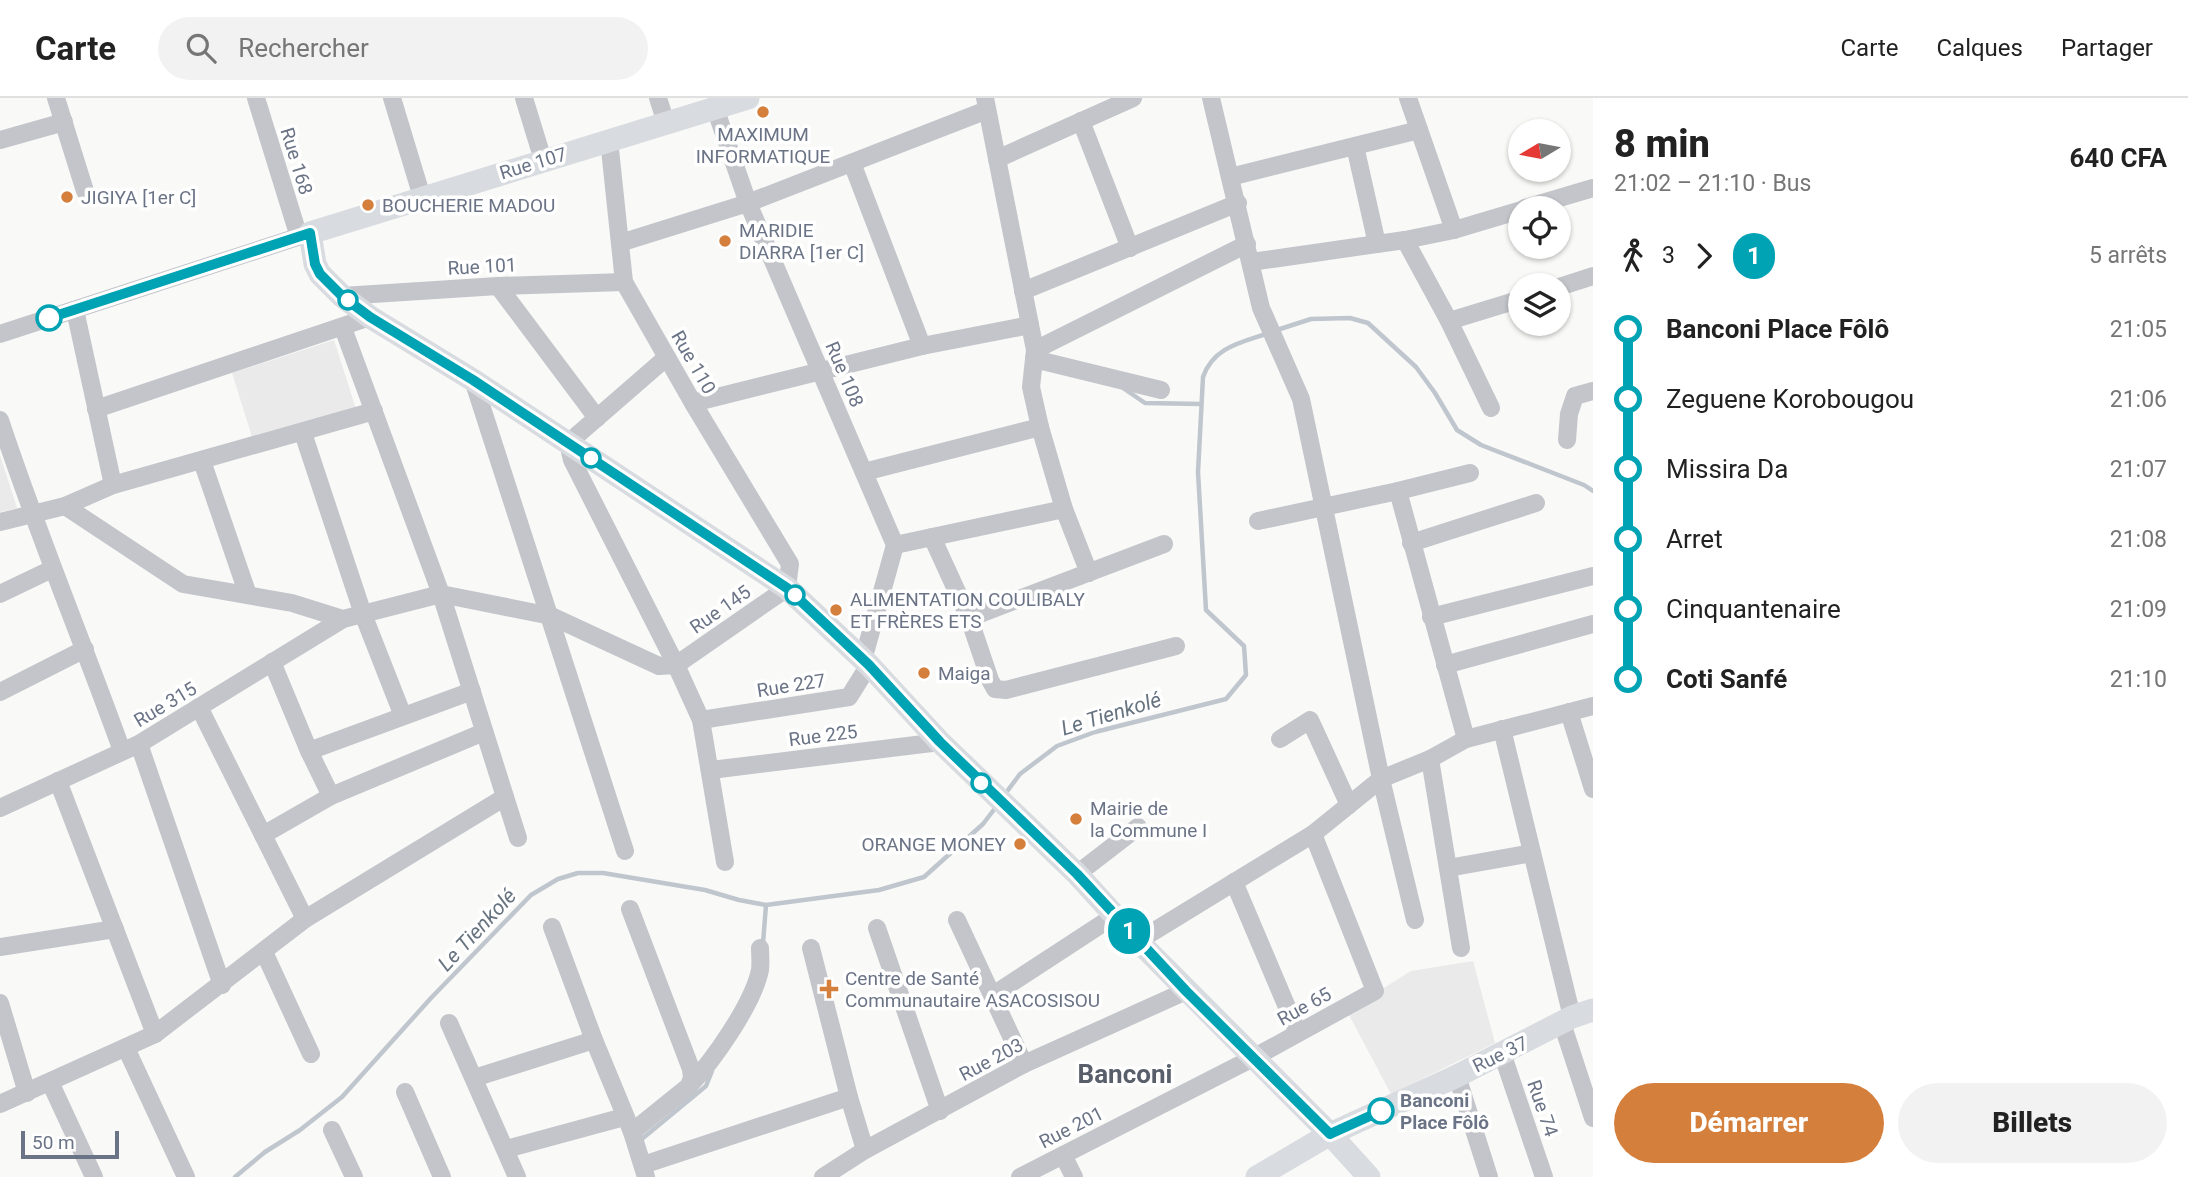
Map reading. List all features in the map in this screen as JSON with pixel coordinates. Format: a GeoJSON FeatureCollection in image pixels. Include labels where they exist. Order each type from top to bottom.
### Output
{"type":"FeatureCollection","features":[{"type":"Feature","properties":{"kind":"main road","name":"Rue 107"},"geometry":{"type":"LineString","coordinates":[[304,235],[748,98]]}},
{"type":"Feature","properties":{"kind":"main road"},"geometry":{"type":"LineString","coordinates":[[304,235],[315,264],[337,290],[370,317],[473,380],[787,588],[866,663],[983,785],[1077,874],[1186,991],[1330,1134],[1369,1177]]}},
{"type":"Feature","properties":{"kind":"main road","name":"Rue 37"},"geometry":{"type":"LineString","coordinates":[[1270,1174],[1330,1134],[1457,1076],[1576,1017]]}},
{"type":"Feature","properties":{"kind":"street"},"geometry":{"type":"LineString","coordinates":[[56,98],[85,191]]}},
{"type":"Feature","properties":{"kind":"street","name":"Rue 168"},"geometry":{"type":"LineString","coordinates":[[256,98],[304,235]]}},
{"type":"Feature","properties":{"kind":"street"},"geometry":{"type":"LineString","coordinates":[[392,98],[422,197]]}},
{"type":"Feature","properties":{"kind":"street"},"geometry":{"type":"LineString","coordinates":[[524,98],[543,160]]}},
{"type":"Feature","properties":{"kind":"street"},"geometry":{"type":"LineString","coordinates":[[658,98],[666,123]]}},
{"type":"Feature","properties":{"kind":"street"},"geometry":{"type":"LineString","coordinates":[[997,159],[1081,121],[1099,105],[1133,98]]}},
{"type":"Feature","properties":{"kind":"street"},"geometry":{"type":"LineString","coordinates":[[1211,98],[1265,317],[1301,399],[1381,779],[1415,920]]}},
{"type":"Feature","properties":{"kind":"street"},"geometry":{"type":"LineString","coordinates":[[1408,98],[1454,230]]}},
{"type":"Feature","properties":{"kind":"street"},"geometry":{"type":"LineString","coordinates":[[620,243],[748,203],[852,163],[986,104],[1030,325],[1034,354],[1031,387],[1064,509],[1089,573]]}},
{"type":"Feature","properties":{"kind":"street","name":"Rue 108"},"geometry":{"type":"LineString","coordinates":[[715,108],[748,203],[895,545]]}},
{"type":"Feature","properties":{"kind":"street"},"geometry":{"type":"LineString","coordinates":[[1081,121],[1130,247]]}},
{"type":"Feature","properties":{"kind":"street"},"geometry":{"type":"LineString","coordinates":[[0,141],[64,122]]}},
{"type":"Feature","properties":{"kind":"street"},"geometry":{"type":"LineString","coordinates":[[1230,177],[1419,130]]}},
{"type":"Feature","properties":{"kind":"street","name":"Rue 110"},"geometry":{"type":"LineString","coordinates":[[609,140],[624,282],[790,564],[787,588]]}},
{"type":"Feature","properties":{"kind":"street"},"geometry":{"type":"LineString","coordinates":[[1355,146],[1377,244]]}},
{"type":"Feature","properties":{"kind":"street"},"geometry":{"type":"LineString","coordinates":[[852,163],[922,346]]}},
{"type":"Feature","properties":{"kind":"street"},"geometry":{"type":"LineString","coordinates":[[1566,196],[1593,188]]}},
{"type":"Feature","properties":{"kind":"street"},"geometry":{"type":"LineString","coordinates":[[1023,291],[1238,203]]}},
{"type":"Feature","properties":{"kind":"street"},"geometry":{"type":"LineString","coordinates":[[1251,262],[1405,240],[1454,230],[1508,214]]}},
{"type":"Feature","properties":{"kind":"street","name":"Rue 107"},"geometry":{"type":"LineString","coordinates":[[0,334],[304,235]]}},
{"type":"Feature","properties":{"kind":"street"},"geometry":{"type":"LineString","coordinates":[[1405,240],[1449,321],[1491,408]]}},
{"type":"Feature","properties":{"kind":"street"},"geometry":{"type":"LineString","coordinates":[[1034,354],[1247,244]]}},
{"type":"Feature","properties":{"kind":"street"},"geometry":{"type":"LineString","coordinates":[[1571,282],[1593,276]]}},
{"type":"Feature","properties":{"kind":"street","name":"Rue 101"},"geometry":{"type":"LineString","coordinates":[[337,290],[624,282]]}},
{"type":"Feature","properties":{"kind":"street"},"geometry":{"type":"LineString","coordinates":[[498,286],[597,418]]}},
{"type":"Feature","properties":{"kind":"street"},"geometry":{"type":"LineString","coordinates":[[1449,321],[1508,303]]}},
{"type":"Feature","properties":{"kind":"street"},"geometry":{"type":"LineString","coordinates":[[75,310],[113,485]]}},
{"type":"Feature","properties":{"kind":"street"},"geometry":{"type":"LineString","coordinates":[[96,409],[370,317]]}},
{"type":"Feature","properties":{"kind":"street"},"geometry":{"type":"LineString","coordinates":[[693,403],[922,346],[1030,325]]}},
{"type":"Feature","properties":{"kind":"street"},"geometry":{"type":"LineString","coordinates":[[343,328],[441,594],[517,838]]}},
{"type":"Feature","properties":{"kind":"street"},"geometry":{"type":"LineString","coordinates":[[1034,354],[1161,390]]}},
{"type":"Feature","properties":{"kind":"street"},"geometry":{"type":"LineString","coordinates":[[667,356],[568,443],[572,460],[701,720],[725,862]]}},
{"type":"Feature","properties":{"kind":"street"},"geometry":{"type":"LineString","coordinates":[[473,380],[625,851]]}},
{"type":"Feature","properties":{"kind":"street"},"geometry":{"type":"LineString","coordinates":[[1567,440],[1569,414],[1575,396],[1593,391]]}},
{"type":"Feature","properties":{"kind":"street"},"geometry":{"type":"LineString","coordinates":[[0,522],[32,516],[65,506],[113,485],[374,411]]}},
{"type":"Feature","properties":{"kind":"street"},"geometry":{"type":"LineString","coordinates":[[0,420],[32,516],[122,751]]}},
{"type":"Feature","properties":{"kind":"street"},"geometry":{"type":"LineString","coordinates":[[864,472],[1040,427]]}},
{"type":"Feature","properties":{"kind":"street"},"geometry":{"type":"LineString","coordinates":[[303,433],[363,614],[402,716]]}},
{"type":"Feature","properties":{"kind":"street"},"geometry":{"type":"LineString","coordinates":[[202,461],[248,595]]}},
{"type":"Feature","properties":{"kind":"street"},"geometry":{"type":"LineString","coordinates":[[1258,521],[1470,473]]}},
{"type":"Feature","properties":{"kind":"street"},"geometry":{"type":"LineString","coordinates":[[1398,491],[1466,739]]}},
{"type":"Feature","properties":{"kind":"street"},"geometry":{"type":"LineString","coordinates":[[1411,543],[1536,503]]}},
{"type":"Feature","properties":{"kind":"street"},"geometry":{"type":"LineString","coordinates":[[65,506],[183,584],[292,603],[342,619],[441,594],[551,616],[659,666],[676,665]]}},
{"type":"Feature","properties":{"kind":"street"},"geometry":{"type":"LineString","coordinates":[[866,663],[895,545],[1064,509]]}},
{"type":"Feature","properties":{"kind":"street"},"geometry":{"type":"LineString","coordinates":[[932,537],[969,618],[995,689],[1006,690],[1176,646]]}},
{"type":"Feature","properties":{"kind":"street"},"geometry":{"type":"LineString","coordinates":[[969,618],[1164,544]]}},
{"type":"Feature","properties":{"kind":"street"},"geometry":{"type":"LineString","coordinates":[[0,594],[52,569]]}},
{"type":"Feature","properties":{"kind":"street"},"geometry":{"type":"LineString","coordinates":[[1431,618],[1593,576]]}},
{"type":"Feature","properties":{"kind":"street","name":"Rue 145"},"geometry":{"type":"LineString","coordinates":[[676,665],[787,588]]}},
{"type":"Feature","properties":{"kind":"street","name":"Rue 315"},"geometry":{"type":"LineString","coordinates":[[0,808],[139,744],[342,619]]}},
{"type":"Feature","properties":{"kind":"street"},"geometry":{"type":"LineString","coordinates":[[1445,665],[1593,624]]}},
{"type":"Feature","properties":{"kind":"street"},"geometry":{"type":"LineString","coordinates":[[0,692],[85,649]]}},
{"type":"Feature","properties":{"kind":"street"},"geometry":{"type":"LineString","coordinates":[[272,662],[331,796]]}},
{"type":"Feature","properties":{"kind":"street","name":"Rue 227"},"geometry":{"type":"LineString","coordinates":[[701,720],[849,697],[866,663]]}},
{"type":"Feature","properties":{"kind":"street"},"geometry":{"type":"LineString","coordinates":[[309,751],[471,691]]}},
{"type":"Feature","properties":{"kind":"street"},"geometry":{"type":"LineString","coordinates":[[1138,941],[1313,834],[1381,779],[1430,759],[1466,739],[1593,706]]}},
{"type":"Feature","properties":{"kind":"street"},"geometry":{"type":"LineString","coordinates":[[199,707],[305,919]]}},
{"type":"Feature","properties":{"kind":"street"},"geometry":{"type":"LineString","coordinates":[[1569,712],[1593,789]]}},
{"type":"Feature","properties":{"kind":"street"},"geometry":{"type":"LineString","coordinates":[[1280,739],[1310,720],[1349,805]]}},
{"type":"Feature","properties":{"kind":"street"},"geometry":{"type":"LineString","coordinates":[[1502,729],[1576,1017],[1593,1118]]}},
{"type":"Feature","properties":{"kind":"street"},"geometry":{"type":"LineString","coordinates":[[263,835],[331,796],[485,732]]}},
{"type":"Feature","properties":{"kind":"street","name":"Rue 225"},"geometry":{"type":"LineString","coordinates":[[711,770],[940,742]]}},
{"type":"Feature","properties":{"kind":"street"},"geometry":{"type":"LineString","coordinates":[[139,744],[222,985]]}},
{"type":"Feature","properties":{"kind":"street"},"geometry":{"type":"LineString","coordinates":[[1430,759],[1461,948]]}},
{"type":"Feature","properties":{"kind":"street"},"geometry":{"type":"LineString","coordinates":[[58,781],[155,1034]]}},
{"type":"Feature","properties":{"kind":"street"},"geometry":{"type":"LineString","coordinates":[[0,1104],[155,1034],[305,919],[505,797]]}},
{"type":"Feature","properties":{"kind":"street"},"geometry":{"type":"LineString","coordinates":[[1077,874],[1138,827]]}},
{"type":"Feature","properties":{"kind":"street","name":"Rue 65"},"geometry":{"type":"LineString","coordinates":[[1253,1058],[1375,991],[1313,834]]}},
{"type":"Feature","properties":{"kind":"street"},"geometry":{"type":"LineString","coordinates":[[1448,868],[1532,853]]}},
{"type":"Feature","properties":{"kind":"street"},"geometry":{"type":"LineString","coordinates":[[1234,882],[1298,1033]]}},
{"type":"Feature","properties":{"kind":"street"},"geometry":{"type":"LineString","coordinates":[[630,909],[691,1069],[689,1086]]}},
{"type":"Feature","properties":{"kind":"street"},"geometry":{"type":"LineString","coordinates":[[993,995],[1114,916]]}},
{"type":"Feature","properties":{"kind":"street"},"geometry":{"type":"LineString","coordinates":[[957,920],[1024,1064]]}},
{"type":"Feature","properties":{"kind":"street"},"geometry":{"type":"LineString","coordinates":[[552,927],[645,1171],[849,1097]]}},
{"type":"Feature","properties":{"kind":"street"},"geometry":{"type":"LineString","coordinates":[[877,928],[940,1111]]}},
{"type":"Feature","properties":{"kind":"street"},"geometry":{"type":"LineString","coordinates":[[0,947],[115,929]]}},
{"type":"Feature","properties":{"kind":"street"},"geometry":{"type":"LineString","coordinates":[[506,1149],[628,1125],[689,1086],[708,1066],[735,1024],[760,970],[760,948]]}},
{"type":"Feature","properties":{"kind":"street"},"geometry":{"type":"LineString","coordinates":[[811,948],[865,1150]]}},
{"type":"Feature","properties":{"kind":"street"},"geometry":{"type":"LineString","coordinates":[[264,951],[311,1054]]}},
{"type":"Feature","properties":{"kind":"street","name":"Rue 203"},"geometry":{"type":"LineString","coordinates":[[823,1177],[843,1172],[865,1150],[1024,1064],[1186,991]]}},
{"type":"Feature","properties":{"kind":"street"},"geometry":{"type":"LineString","coordinates":[[0,1003],[27,1093]]}},
{"type":"Feature","properties":{"kind":"street"},"geometry":{"type":"LineString","coordinates":[[449,1023],[517,1177]]}},
{"type":"Feature","properties":{"kind":"street"},"geometry":{"type":"LineString","coordinates":[[474,1079],[594,1040]]}},
{"type":"Feature","properties":{"kind":"street"},"geometry":{"type":"LineString","coordinates":[[126,1048],[186,1176]]}},
{"type":"Feature","properties":{"kind":"street","name":"Rue 74"},"geometry":{"type":"LineString","coordinates":[[1502,1054],[1544,1177]]}},
{"type":"Feature","properties":{"kind":"street","name":"Rue 201"},"geometry":{"type":"LineString","coordinates":[[1020,1177],[1253,1058]]}},
{"type":"Feature","properties":{"kind":"street"},"geometry":{"type":"LineString","coordinates":[[1457,1076],[1489,1177]]}},
{"type":"Feature","properties":{"kind":"street"},"geometry":{"type":"LineString","coordinates":[[50,1082],[94,1177]]}},
{"type":"Feature","properties":{"kind":"street"},"geometry":{"type":"LineString","coordinates":[[405,1092],[442,1177]]}},
{"type":"Feature","properties":{"kind":"street"},"geometry":{"type":"LineString","coordinates":[[332,1130],[354,1177]]}},
{"type":"Feature","properties":{"kind":"street"},"geometry":{"type":"LineString","coordinates":[[1063,1155],[1074,1177]]}},
{"type":"Feature","properties":{"kind":"shaded area"},"geometry":{"type":"Polygon","coordinates":[[[334,340],[356,409],[253,440],[232,373],[334,340]]]}},
{"type":"Feature","properties":{"kind":"shaded area"},"geometry":{"type":"Polygon","coordinates":[[[0,455],[17,508],[0,512],[0,455]]]}},
{"type":"Feature","properties":{"kind":"shaded area"},"geometry":{"type":"Polygon","coordinates":[[[1473,961],[1495,1043],[1391,1094],[1347,1011],[1411,971],[1473,961]]]}},
{"type":"Feature","properties":{"kind":"waterway","name":"Le Tienkolé"},"geometry":{"type":"LineString","coordinates":[[1277,330],[1311,319],[1350,318],[1368,323],[1416,367],[1457,430],[1481,445],[1584,485],[1593,491]]}},
{"type":"Feature","properties":{"kind":"waterway","name":"Le Tienkolé"},"geometry":{"type":"LineString","coordinates":[[1005,794],[1020,774],[1057,746],[1095,732],[1226,699],[1246,675],[1244,646],[1206,610],[1198,472],[1203,377],[1207,367],[1220,353],[1266,334]]}},
{"type":"Feature","properties":{"kind":"waterway"},"geometry":{"type":"LineString","coordinates":[[1123,388],[1145,403],[1201,404]]}},
{"type":"Feature","properties":{"kind":"waterway","name":"Le Tienkolé"},"geometry":{"type":"LineString","coordinates":[[235,1177],[342,1097],[431,998],[531,895],[558,879],[578,873],[603,873],[705,890],[766,905],[879,890],[924,877],[983,824],[996,807]]}},
{"type":"Feature","properties":{"kind":"waterway"},"geometry":{"type":"LineString","coordinates":[[763,943],[766,905]]}},
{"type":"Feature","properties":{"kind":"waterway"},"geometry":{"type":"LineString","coordinates":[[643,1138],[706,1086],[712,1071]]}},
{"type":"Feature","properties":{"kind":"bus line","name":"1"},"geometry":{"type":"LineString","coordinates":[[49,318],[310,233],[315,264],[320,274],[342,296],[370,317],[473,380],[787,588],[869,665],[940,742],[1077,874],[1186,991],[1330,1134],[1381,1111]]}},
{"type":"Feature","properties":{"kind":"place","name":"MAXIMUM INFORMATIQUE"},"geometry":{"type":"Point","coordinates":[763,112]}},
{"type":"Feature","properties":{"kind":"place","name":"JIGIYA [1er C]"},"geometry":{"type":"Point","coordinates":[67,197]}},
{"type":"Feature","properties":{"kind":"place","name":"BOUCHERIE MADOU"},"geometry":{"type":"Point","coordinates":[368,205]}},
{"type":"Feature","properties":{"kind":"place","name":"MARIDIE DIARRA [1er C]"},"geometry":{"type":"Point","coordinates":[725,241]}},
{"type":"Feature","properties":{"kind":"place","name":"ALIMENTATION COULIBALY ET FRÈRES ETS"},"geometry":{"type":"Point","coordinates":[836,610]}},
{"type":"Feature","properties":{"kind":"place","name":"Maiga"},"geometry":{"type":"Point","coordinates":[924,673]}},
{"type":"Feature","properties":{"kind":"place","name":"Mairie de la Commune I"},"geometry":{"type":"Point","coordinates":[1076,819]}},
{"type":"Feature","properties":{"kind":"place","name":"ORANGE MONEY"},"geometry":{"type":"Point","coordinates":[1020,844]}},
{"type":"Feature","properties":{"kind":"place","name":"Centre de Santé Communautaire ASACOSISOU"},"geometry":{"type":"Point","coordinates":[829,989]}},
{"type":"Feature","properties":{"kind":"place","name":"Banconi Place Fôlô"},"geometry":{"type":"Point","coordinates":[1381,1111]}},
{"type":"Feature","properties":{"kind":"district","name":"Banconi"},"geometry":{"type":"Point","coordinates":[1125,1074]}}]}
